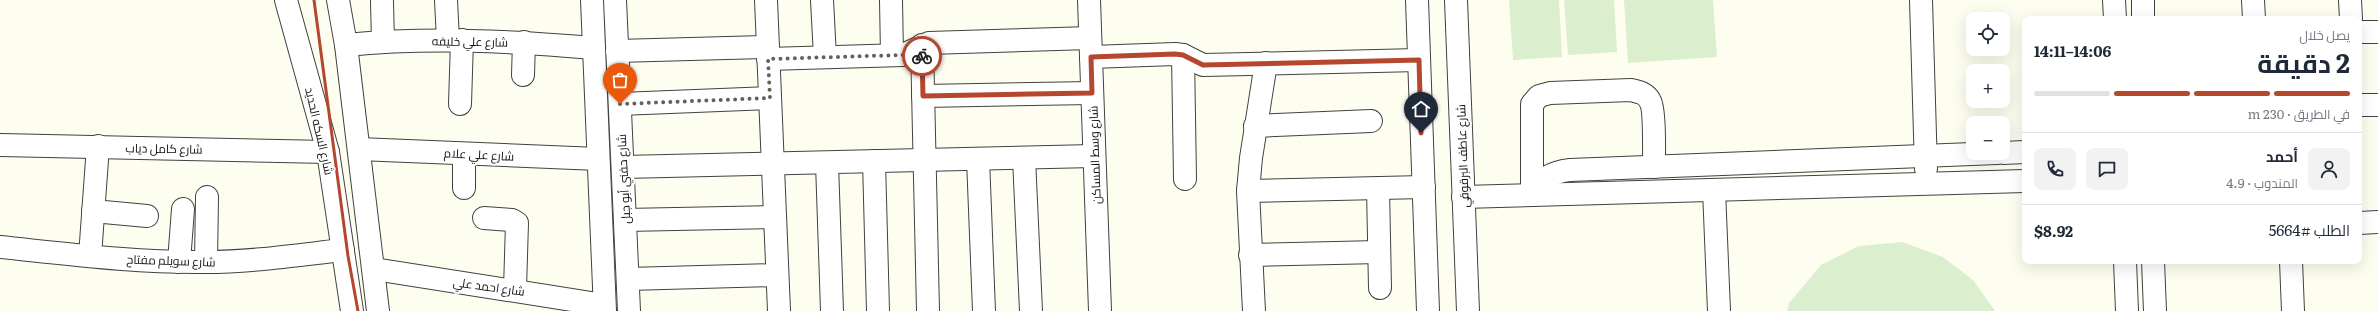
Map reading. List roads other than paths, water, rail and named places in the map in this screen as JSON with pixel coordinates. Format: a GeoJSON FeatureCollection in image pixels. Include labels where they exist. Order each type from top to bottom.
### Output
{"type":"FeatureCollection","features":[{"type":"Feature","properties":{"kind":"street","name":"شارع السكه الحديد"},"geometry":{"type":"LineString","coordinates":[[286,0],[328,152],[352,311]]}},
{"type":"Feature","properties":{"kind":"street"},"geometry":{"type":"LineString","coordinates":[[338,0],[346,46],[378,311]]}},
{"type":"Feature","properties":{"kind":"street"},"geometry":{"type":"LineString","coordinates":[[446,0],[455,40],[460,104]]}},
{"type":"Feature","properties":{"kind":"street","name":"شارع حفني أبو جبل"},"geometry":{"type":"LineString","coordinates":[[592,0],[604,308]]}},
{"type":"Feature","properties":{"kind":"street","name":"شارع حفني أبو جبل"},"geometry":{"type":"LineString","coordinates":[[615,0],[629,311]]}},
{"type":"Feature","properties":{"kind":"street"},"geometry":{"type":"LineString","coordinates":[[766,0],[779,311]]}},
{"type":"Feature","properties":{"kind":"street"},"geometry":{"type":"LineString","coordinates":[[822,0],[825,57]]}},
{"type":"Feature","properties":{"kind":"street"},"geometry":{"type":"LineString","coordinates":[[891,0],[892,55]]}},
{"type":"Feature","properties":{"kind":"street","name":"شارع وسط المساكن"},"geometry":{"type":"LineString","coordinates":[[1089,0],[1100,311]]}},
{"type":"Feature","properties":{"kind":"street"},"geometry":{"type":"LineString","coordinates":[[1416,0],[1428,311]]}},
{"type":"Feature","properties":{"kind":"street","name":"شارع عاطف البرقوقي"},"geometry":{"type":"LineString","coordinates":[[1456,0],[1468,311]]}},
{"type":"Feature","properties":{"kind":"street"},"geometry":{"type":"LineString","coordinates":[[1921,0],[1926,184]]}},
{"type":"Feature","properties":{"kind":"street"},"geometry":{"type":"LineString","coordinates":[[2114,0],[2115,16]]}},
{"type":"Feature","properties":{"kind":"street"},"geometry":{"type":"LineString","coordinates":[[2143,0],[2143,16]]}},
{"type":"Feature","properties":{"kind":"street"},"geometry":{"type":"LineString","coordinates":[[2253,0],[2254,16]]}},
{"type":"Feature","properties":{"kind":"street"},"geometry":{"type":"LineString","coordinates":[[2350,0],[2350,16]]}},
{"type":"Feature","properties":{"kind":"street"},"geometry":{"type":"LineString","coordinates":[[382,2],[383,42]]}},
{"type":"Feature","properties":{"kind":"street"},"geometry":{"type":"LineString","coordinates":[[2362,32],[2378,32]]}},
{"type":"Feature","properties":{"kind":"street","name":"شارع علي خليفه"},"geometry":{"type":"LineString","coordinates":[[346,46],[383,42],[455,40],[524,42],[594,48]]}},
{"type":"Feature","properties":{"kind":"street"},"geometry":{"type":"LineString","coordinates":[[523,75],[524,42]]}},
{"type":"Feature","properties":{"kind":"street"},"geometry":{"type":"LineString","coordinates":[[617,51],[768,53],[825,57],[910,53],[928,43],[1090,48],[1183,55],[1203,65],[1419,60]]}},
{"type":"Feature","properties":{"kind":"street"},"geometry":{"type":"LineString","coordinates":[[922,45],[928,311]]}},
{"type":"Feature","properties":{"kind":"street"},"geometry":{"type":"LineString","coordinates":[[1183,55],[1185,179]]}},
{"type":"Feature","properties":{"kind":"street"},"geometry":{"type":"LineString","coordinates":[[1254,311],[1248,191],[1256,126],[1266,64]]}},
{"type":"Feature","properties":{"kind":"street"},"geometry":{"type":"LineString","coordinates":[[1532,195],[1532,104],[1539,96],[1550,93],[1631,90],[1643,93],[1651,101],[1654,166]]}},
{"type":"Feature","properties":{"kind":"street"},"geometry":{"type":"LineString","coordinates":[[923,96],[1092,93]]}},
{"type":"Feature","properties":{"kind":"street"},"geometry":{"type":"LineString","coordinates":[[620,104],[770,98]]}},
{"type":"Feature","properties":{"kind":"street"},"geometry":{"type":"LineString","coordinates":[[2362,105],[2378,105]]}},
{"type":"Feature","properties":{"kind":"street"},"geometry":{"type":"LineString","coordinates":[[1256,126],[1370,121]]}},
{"type":"Feature","properties":{"kind":"street","name":"شارع كامل دياب"},"geometry":{"type":"LineString","coordinates":[[0,145],[328,152]]}},
{"type":"Feature","properties":{"kind":"street"},"geometry":{"type":"LineString","coordinates":[[90,256],[98,146]]}},
{"type":"Feature","properties":{"kind":"street","name":"شارع علي علام"},"geometry":{"type":"LineString","coordinates":[[359,148],[598,159]]}},
{"type":"Feature","properties":{"kind":"street"},"geometry":{"type":"LineString","coordinates":[[2010,153],[2022,152]]}},
{"type":"Feature","properties":{"kind":"street"},"geometry":{"type":"LineString","coordinates":[[464,154],[464,188]]}},
{"type":"Feature","properties":{"kind":"street"},"geometry":{"type":"LineString","coordinates":[[1532,195],[1538,184],[1547,176],[1558,171],[1966,154]]}},
{"type":"Feature","properties":{"kind":"street"},"geometry":{"type":"LineString","coordinates":[[623,167],[1094,156]]}},
{"type":"Feature","properties":{"kind":"street"},"geometry":{"type":"LineString","coordinates":[[1884,157],[1885,186]]}},
{"type":"Feature","properties":{"kind":"street"},"geometry":{"type":"LineString","coordinates":[[1024,158],[1031,311]]}},
{"type":"Feature","properties":{"kind":"street"},"geometry":{"type":"LineString","coordinates":[[978,159],[984,311]]}},
{"type":"Feature","properties":{"kind":"street"},"geometry":{"type":"LineString","coordinates":[[874,161],[878,311]]}},
{"type":"Feature","properties":{"kind":"street"},"geometry":{"type":"LineString","coordinates":[[827,162],[832,311]]}},
{"type":"Feature","properties":{"kind":"street"},"geometry":{"type":"LineString","coordinates":[[1463,197],[2022,182]]}},
{"type":"Feature","properties":{"kind":"street"},"geometry":{"type":"LineString","coordinates":[[1248,191],[1424,187]]}},
{"type":"Feature","properties":{"kind":"street"},"geometry":{"type":"LineString","coordinates":[[1378,188],[1380,288]]}},
{"type":"Feature","properties":{"kind":"street"},"geometry":{"type":"LineString","coordinates":[[1714,190],[1719,311]]}},
{"type":"Feature","properties":{"kind":"street"},"geometry":{"type":"LineString","coordinates":[[206,262],[207,197]]}},
{"type":"Feature","properties":{"kind":"street"},"geometry":{"type":"LineString","coordinates":[[179,262],[183,209]]}},
{"type":"Feature","properties":{"kind":"street"},"geometry":{"type":"LineString","coordinates":[[93,211],[147,216]]}},
{"type":"Feature","properties":{"kind":"street"},"geometry":{"type":"LineString","coordinates":[[625,220],[775,216]]}},
{"type":"Feature","properties":{"kind":"street"},"geometry":{"type":"LineString","coordinates":[[484,218],[512,220],[517,223],[515,290]]}},
{"type":"Feature","properties":{"kind":"street"},"geometry":{"type":"LineString","coordinates":[[2362,223],[2378,222]]}},
{"type":"Feature","properties":{"kind":"street","name":"شارع سويلم مفتاح"},"geometry":{"type":"LineString","coordinates":[[0,247],[90,256],[179,262],[206,262],[343,250]]}},
{"type":"Feature","properties":{"kind":"street"},"geometry":{"type":"LineString","coordinates":[[1250,255],[1379,252]]}},
{"type":"Feature","properties":{"kind":"street"},"geometry":{"type":"LineString","coordinates":[[2125,264],[2127,311]]}},
{"type":"Feature","properties":{"kind":"street"},"geometry":{"type":"LineString","coordinates":[[2153,264],[2155,311]]}},
{"type":"Feature","properties":{"kind":"street"},"geometry":{"type":"LineString","coordinates":[[2291,264],[2293,311]]}},
{"type":"Feature","properties":{"kind":"street","name":"شارع احمد علي"},"geometry":{"type":"LineString","coordinates":[[374,269],[515,290],[604,308]]}},
{"type":"Feature","properties":{"kind":"street"},"geometry":{"type":"LineString","coordinates":[[628,279],[777,275]]}},
{"type":"Feature","properties":{"kind":"railway"},"geometry":{"type":"LineString","coordinates":[[314,0],[348,256],[358,311]]}}]}
